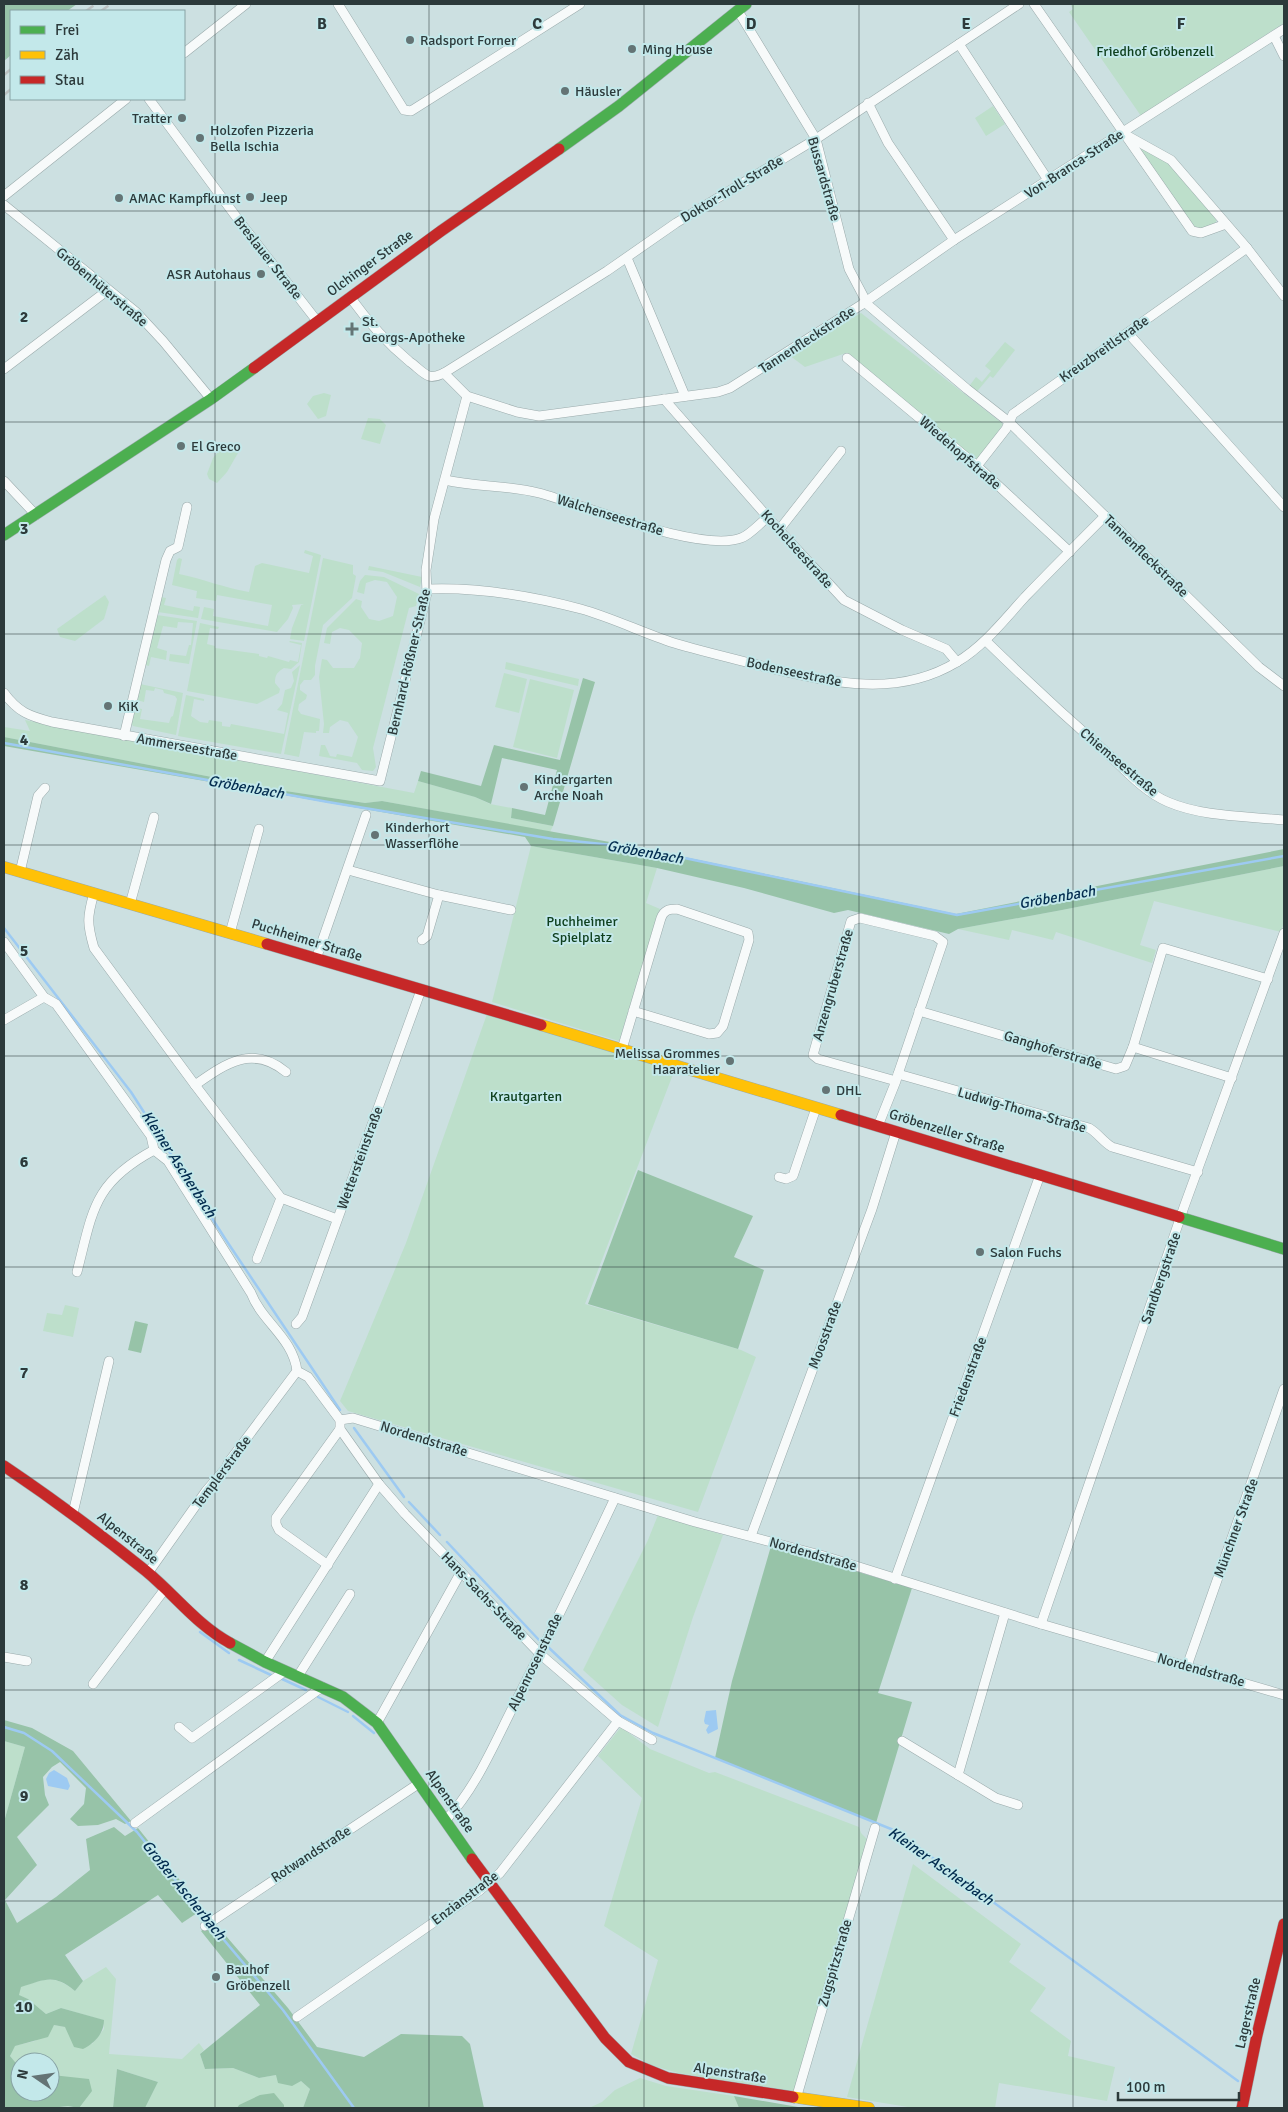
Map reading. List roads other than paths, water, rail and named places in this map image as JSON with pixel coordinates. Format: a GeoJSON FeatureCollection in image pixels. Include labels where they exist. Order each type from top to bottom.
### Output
{"type":"FeatureCollection","features":[{"type":"Feature","properties":{"kind":"street"},"geometry":{"type":"LineString","coordinates":[[185,52],[246,4]]}},
{"type":"Feature","properties":{"kind":"street"},"geometry":{"type":"LineString","coordinates":[[338,4],[404,110],[411,111],[580,4]]}},
{"type":"Feature","properties":{"kind":"street","name":"Doktor-Troll-Straße"},"geometry":{"type":"LineString","coordinates":[[444,373],[627,258],[676,223],[816,138],[1020,4]]}},
{"type":"Feature","properties":{"kind":"street"},"geometry":{"type":"LineString","coordinates":[[1034,4],[1192,231],[1200,233],[1226,224]]}},
{"type":"Feature","properties":{"kind":"street","name":"Bussardstraße"},"geometry":{"type":"LineString","coordinates":[[742,7],[816,138],[849,269],[866,301]]}},
{"type":"Feature","properties":{"kind":"street","name":"Olchinger Straße"},"geometry":{"type":"LineString","coordinates":[[4,535],[212,399],[441,231],[619,106],[742,7]]}},
{"type":"Feature","properties":{"kind":"street","name":"Von-Branca-Straße"},"geometry":{"type":"LineString","coordinates":[[866,301],[954,240],[1284,29]]}},
{"type":"Feature","properties":{"kind":"street"},"geometry":{"type":"LineString","coordinates":[[1274,36],[1284,56]]}},
{"type":"Feature","properties":{"kind":"street"},"geometry":{"type":"LineString","coordinates":[[959,44],[1048,180]]}},
{"type":"Feature","properties":{"kind":"street"},"geometry":{"type":"LineString","coordinates":[[4,196],[125,100]]}},
{"type":"Feature","properties":{"kind":"street","name":"Breslauer Straße"},"geometry":{"type":"LineString","coordinates":[[149,100],[317,321]]}},
{"type":"Feature","properties":{"kind":"street"},"geometry":{"type":"LineString","coordinates":[[868,103],[888,143],[954,240]]}},
{"type":"Feature","properties":{"kind":"street"},"geometry":{"type":"LineString","coordinates":[[1122,132],[1171,160],[1247,248],[1284,296]]}},
{"type":"Feature","properties":{"kind":"street","name":"Gröbenhüterstraße"},"geometry":{"type":"LineString","coordinates":[[4,205],[136,312],[212,399]]}},
{"type":"Feature","properties":{"kind":"street","name":"Kreuzbreitlstraße"},"geometry":{"type":"LineString","coordinates":[[978,466],[1006,429],[1013,414],[1247,248]]}},
{"type":"Feature","properties":{"kind":"street"},"geometry":{"type":"LineString","coordinates":[[627,258],[685,396]]}},
{"type":"Feature","properties":{"kind":"street"},"geometry":{"type":"LineString","coordinates":[[4,369],[108,290]]}},
{"type":"Feature","properties":{"kind":"street"},"geometry":{"type":"LineString","coordinates":[[350,297],[380,335],[414,365],[428,376],[435,377],[444,373]]}},
{"type":"Feature","properties":{"kind":"street","name":"Tannenfleckstraße"},"geometry":{"type":"LineString","coordinates":[[444,373],[467,396],[517,412],[539,416],[718,392],[730,388],[866,301],[868,305],[967,389],[1009,422],[1259,667],[1284,686]]}},
{"type":"Feature","properties":{"kind":"street"},"geometry":{"type":"LineString","coordinates":[[1128,333],[1284,507]]}},
{"type":"Feature","properties":{"kind":"street","name":"Wiedehopfstraße"},"geometry":{"type":"LineString","coordinates":[[847,358],[978,466],[1070,552]]}},
{"type":"Feature","properties":{"kind":"street","name":"Bernhard-Rößner-Straße"},"geometry":{"type":"LineString","coordinates":[[380,781],[428,589],[426,570],[429,547],[467,396]]}},
{"type":"Feature","properties":{"kind":"street","name":"Kochelseestraße"},"geometry":{"type":"LineString","coordinates":[[664,399],[779,530],[844,600],[902,630],[946,649],[958,662]]}},
{"type":"Feature","properties":{"kind":"street"},"geometry":{"type":"LineString","coordinates":[[779,530],[841,451]]}},
{"type":"Feature","properties":{"kind":"street","name":"Walchenseestraße"},"geometry":{"type":"LineString","coordinates":[[445,480],[480,485],[506,486],[539,493],[671,533],[704,540],[722,541],[742,538],[768,517]]}},
{"type":"Feature","properties":{"kind":"street"},"geometry":{"type":"LineString","coordinates":[[4,481],[36,515]]}},
{"type":"Feature","properties":{"kind":"street"},"geometry":{"type":"LineString","coordinates":[[124,736],[166,560],[170,551],[178,547],[187,508]]}},
{"type":"Feature","properties":{"kind":"street","name":"Bodenseestraße"},"geometry":{"type":"LineString","coordinates":[[428,589],[470,589],[525,596],[583,610],[692,647],[812,678],[853,684],[889,685],[928,678],[958,662],[986,641],[1105,516]]}},
{"type":"Feature","properties":{"kind":"street","name":"Chiemseestraße"},"geometry":{"type":"LineString","coordinates":[[986,641],[1030,684],[1140,784],[1166,801],[1204,812],[1284,820]]}},
{"type":"Feature","properties":{"kind":"street","name":"Ammerseestraße"},"geometry":{"type":"LineString","coordinates":[[4,693],[13,706],[29,716],[124,736],[380,781]]}},
{"type":"Feature","properties":{"kind":"street"},"geometry":{"type":"LineString","coordinates":[[20,872],[38,796],[45,788]]}},
{"type":"Feature","properties":{"kind":"street"},"geometry":{"type":"LineString","coordinates":[[316,959],[366,814]]}},
{"type":"Feature","properties":{"kind":"street"},"geometry":{"type":"LineString","coordinates":[[130,904],[154,817]]}},
{"type":"Feature","properties":{"kind":"street"},"geometry":{"type":"LineString","coordinates":[[230,932],[259,829]]}},
{"type":"Feature","properties":{"kind":"street","name":"Puchheimer Straße"},"geometry":{"type":"LineString","coordinates":[[4,867],[230,932],[600,1043]]}},
{"type":"Feature","properties":{"kind":"street"},"geometry":{"type":"LineString","coordinates":[[348,870],[439,895],[511,910]]}},
{"type":"Feature","properties":{"kind":"street"},"geometry":{"type":"LineString","coordinates":[[94,893],[89,911],[88,927],[94,948],[195,1085],[281,1198],[338,1219]]}},
{"type":"Feature","properties":{"kind":"street"},"geometry":{"type":"LineString","coordinates":[[422,940],[428,936],[439,895]]}},
{"type":"Feature","properties":{"kind":"street"},"geometry":{"type":"LineString","coordinates":[[622,1049],[661,918],[667,910],[677,909],[748,933],[749,940],[745,955],[723,1026],[719,1031],[708,1034],[634,1011]]}},
{"type":"Feature","properties":{"kind":"street","name":"Anzengruberstraße"},"geometry":{"type":"LineString","coordinates":[[878,1126],[897,1078],[943,942],[935,936],[860,918],[851,921],[812,1055],[818,1059],[897,1078]]}},
{"type":"Feature","properties":{"kind":"street","name":"Sandbergstraße"},"geometry":{"type":"LineString","coordinates":[[1041,1624],[1182,1217],[1284,932]]}},
{"type":"Feature","properties":{"kind":"street"},"geometry":{"type":"LineString","coordinates":[[4,942],[44,997],[56,1004],[151,1136],[154,1150],[168,1161],[252,1293],[256,1306],[293,1353],[297,1371]]}},
{"type":"Feature","properties":{"kind":"street"},"geometry":{"type":"LineString","coordinates":[[1232,1078],[1133,1047],[1162,948],[1268,979]]}},
{"type":"Feature","properties":{"kind":"street","name":"Wettersteinstraße"},"geometry":{"type":"LineString","coordinates":[[296,1324],[302,1317],[421,990]]}},
{"type":"Feature","properties":{"kind":"street"},"geometry":{"type":"LineString","coordinates":[[4,1020],[44,997]]}},
{"type":"Feature","properties":{"kind":"street","name":"Ganghoferstraße"},"geometry":{"type":"LineString","coordinates":[[920,1011],[1116,1069],[1126,1066],[1133,1047]]}},
{"type":"Feature","properties":{"kind":"street","name":"Gröbenzeller Straße"},"geometry":{"type":"LineString","coordinates":[[600,1043],[1284,1249]]}},
{"type":"Feature","properties":{"kind":"street"},"geometry":{"type":"LineString","coordinates":[[195,1085],[226,1063],[246,1058],[262,1060],[278,1066],[286,1072]]}},
{"type":"Feature","properties":{"kind":"street","name":"Ludwig-Thoma-Straße"},"geometry":{"type":"LineString","coordinates":[[897,1078],[1088,1128],[1098,1133],[1106,1144],[1198,1172]]}},
{"type":"Feature","properties":{"kind":"street"},"geometry":{"type":"LineString","coordinates":[[779,1177],[786,1179],[793,1176],[816,1108]]}},
{"type":"Feature","properties":{"kind":"street","name":"Moosstraße"},"geometry":{"type":"LineString","coordinates":[[751,1536],[872,1209],[896,1132]]}},
{"type":"Feature","properties":{"kind":"street"},"geometry":{"type":"LineString","coordinates":[[77,1272],[91,1219],[107,1184],[133,1162],[154,1150]]}},
{"type":"Feature","properties":{"kind":"street","name":"Friedenstraße"},"geometry":{"type":"LineString","coordinates":[[895,1579],[1040,1175]]}},
{"type":"Feature","properties":{"kind":"street"},"geometry":{"type":"LineString","coordinates":[[256,1259],[281,1198]]}},
{"type":"Feature","properties":{"kind":"street"},"geometry":{"type":"LineString","coordinates":[[73,1513],[109,1361]]}},
{"type":"Feature","properties":{"kind":"street","name":"Hans-Sachs-Straße"},"geometry":{"type":"LineString","coordinates":[[297,1371],[308,1377],[378,1484],[461,1572],[540,1654],[618,1721],[652,1740]]}},
{"type":"Feature","properties":{"kind":"street","name":"Templerstraße"},"geometry":{"type":"LineString","coordinates":[[148,1573],[206,1491],[226,1468],[297,1371]]}},
{"type":"Feature","properties":{"kind":"street","name":"Münchner Straße"},"geometry":{"type":"LineString","coordinates":[[1186,1666],[1284,1389]]}},
{"type":"Feature","properties":{"kind":"street","name":"Nordendstraße"},"geometry":{"type":"LineString","coordinates":[[340,1424],[353,1418],[615,1498],[824,1556],[1041,1624],[1284,1695]]}},
{"type":"Feature","properties":{"kind":"street"},"geometry":{"type":"LineString","coordinates":[[328,1564],[279,1530],[276,1518],[340,1424]]}},
{"type":"Feature","properties":{"kind":"street","name":"Alpenstraße"},"geometry":{"type":"LineString","coordinates":[[4,1466],[73,1513],[148,1573],[196,1620],[217,1636],[265,1662],[322,1687],[358,1707],[377,1723],[489,1883],[605,2038],[629,2062],[668,2078],[796,2099],[868,2108]]}},
{"type":"Feature","properties":{"kind":"street"},"geometry":{"type":"LineString","coordinates":[[265,1662],[378,1484]]}},
{"type":"Feature","properties":{"kind":"street","name":"Alpenrosenstraße"},"geometry":{"type":"LineString","coordinates":[[446,1822],[460,1806],[474,1784],[540,1654],[615,1498]]}},
{"type":"Feature","properties":{"kind":"street"},"geometry":{"type":"LineString","coordinates":[[377,1723],[461,1572]]}},
{"type":"Feature","properties":{"kind":"street"},"geometry":{"type":"LineString","coordinates":[[93,1684],[165,1589]]}},
{"type":"Feature","properties":{"kind":"street"},"geometry":{"type":"LineString","coordinates":[[298,1676],[350,1594]]}},
{"type":"Feature","properties":{"kind":"street"},"geometry":{"type":"LineString","coordinates":[[958,1775],[1006,1613]]}},
{"type":"Feature","properties":{"kind":"street"},"geometry":{"type":"LineString","coordinates":[[4,1657],[26,1661]]}},
{"type":"Feature","properties":{"kind":"street"},"geometry":{"type":"LineString","coordinates":[[179,1726],[192,1738],[285,1671]]}},
{"type":"Feature","properties":{"kind":"street"},"geometry":{"type":"LineString","coordinates":[[135,1823],[322,1687]]}},
{"type":"Feature","properties":{"kind":"street","name":"Enzianstraße"},"geometry":{"type":"LineString","coordinates":[[298,2017],[489,1883],[500,1873],[618,1721]]}},
{"type":"Feature","properties":{"kind":"street"},"geometry":{"type":"LineString","coordinates":[[902,1742],[996,1798],[1018,1805]]}},
{"type":"Feature","properties":{"kind":"street","name":"Rotwandstraße"},"geometry":{"type":"LineString","coordinates":[[208,1923],[418,1784]]}},
{"type":"Feature","properties":{"kind":"street","name":"Zugspitzstraße"},"geometry":{"type":"LineString","coordinates":[[796,2099],[875,1828]]}},
{"type":"Feature","properties":{"kind":"street","name":"Lagerstraße"},"geometry":{"type":"LineString","coordinates":[[1242,2108],[1257,2035],[1284,1924]]}},
{"type":"Feature","properties":{"kind":"water"},"geometry":{"type":"Polygon","coordinates":[[[716,1710],[718,1729],[708,1734],[706,1730],[709,1725],[705,1724],[704,1721],[706,1711],[716,1710]]]}},
{"type":"Feature","properties":{"kind":"water"},"geometry":{"type":"Polygon","coordinates":[[[54,1770],[67,1778],[70,1786],[68,1790],[48,1786],[46,1779],[49,1773],[54,1770]]]}},
{"type":"Feature","properties":{"kind":"waterway","name":"Gröbenbach"},"geometry":{"type":"LineString","coordinates":[[4,743],[328,802],[553,839],[632,847],[957,915],[1284,856]]}},
{"type":"Feature","properties":{"kind":"waterway","name":"Kleiner Ascherbach"},"geometry":{"type":"LineString","coordinates":[[4,928],[131,1092],[226,1240],[340,1410]]}},
{"type":"Feature","properties":{"kind":"waterway","name":"Kleiner Ascherbach"},"geometry":{"type":"LineString","coordinates":[[354,1428],[404,1497]]}},
{"type":"Feature","properties":{"kind":"waterway","name":"Kleiner Ascherbach"},"geometry":{"type":"LineString","coordinates":[[409,1502],[440,1535]]}},
{"type":"Feature","properties":{"kind":"waterway","name":"Kleiner Ascherbach"},"geometry":{"type":"LineString","coordinates":[[447,1542],[539,1640]]}},
{"type":"Feature","properties":{"kind":"waterway"},"geometry":{"type":"LineString","coordinates":[[200,1632],[229,1653]]}},
{"type":"Feature","properties":{"kind":"waterway","name":"Kleiner Ascherbach"},"geometry":{"type":"LineString","coordinates":[[547,1646],[620,1715],[653,1733],[896,1831],[1238,2081]]}},
{"type":"Feature","properties":{"kind":"waterway"},"geometry":{"type":"LineString","coordinates":[[239,1660],[271,1675]]}},
{"type":"Feature","properties":{"kind":"waterway"},"geometry":{"type":"LineString","coordinates":[[280,1678],[306,1690]]}},
{"type":"Feature","properties":{"kind":"waterway"},"geometry":{"type":"LineString","coordinates":[[318,1697],[348,1712]]}},
{"type":"Feature","properties":{"kind":"waterway"},"geometry":{"type":"LineString","coordinates":[[353,1716],[374,1733]]}},
{"type":"Feature","properties":{"kind":"waterway","name":"Großer Ascherbach"},"geometry":{"type":"LineString","coordinates":[[4,1727],[24,1733],[52,1751],[137,1832],[208,1921],[283,2010],[354,2108]]}},
{"type":"Feature","properties":{"kind":"railway"},"geometry":{"type":"LineString","coordinates":[[87,10],[96,4]]}},
{"type":"Feature","properties":{"kind":"railway"},"geometry":{"type":"LineString","coordinates":[[102,10],[111,4]]}},
{"type":"Feature","properties":{"kind":"railway"},"geometry":{"type":"LineString","coordinates":[[4,75],[10,70]]}},
{"type":"Feature","properties":{"kind":"railway"},"geometry":{"type":"LineString","coordinates":[[4,95],[10,90]]}},
{"type":"Feature","properties":{"kind":"place","name":"Radsport Forner"},"geometry":{"type":"Point","coordinates":[410,40]}},
{"type":"Feature","properties":{"kind":"place","name":"Ming House"},"geometry":{"type":"Point","coordinates":[632,49]}},
{"type":"Feature","properties":{"kind":"place","name":"Häusler"},"geometry":{"type":"Point","coordinates":[565,91]}},
{"type":"Feature","properties":{"kind":"place","name":"Tratter"},"geometry":{"type":"Point","coordinates":[182,118]}},
{"type":"Feature","properties":{"kind":"place","name":"Holzofen Pizzeria Bella Ischia"},"geometry":{"type":"Point","coordinates":[200,138]}},
{"type":"Feature","properties":{"kind":"place","name":"Jeep"},"geometry":{"type":"Point","coordinates":[250,197]}},
{"type":"Feature","properties":{"kind":"place","name":"AMAC Kampfkunst"},"geometry":{"type":"Point","coordinates":[119,198]}},
{"type":"Feature","properties":{"kind":"place","name":"ASR Autohaus"},"geometry":{"type":"Point","coordinates":[261,274]}},
{"type":"Feature","properties":{"kind":"place","name":"St. Georgs-Apotheke"},"geometry":{"type":"Point","coordinates":[352,329]}},
{"type":"Feature","properties":{"kind":"place","name":"El Greco"},"geometry":{"type":"Point","coordinates":[181,446]}},
{"type":"Feature","properties":{"kind":"place","name":"KiK"},"geometry":{"type":"Point","coordinates":[108,706]}},
{"type":"Feature","properties":{"kind":"place","name":"Kindergarten Arche Noah"},"geometry":{"type":"Point","coordinates":[524,787]}},
{"type":"Feature","properties":{"kind":"place","name":"Kinderhort Wasserflöhe"},"geometry":{"type":"Point","coordinates":[375,835]}},
{"type":"Feature","properties":{"kind":"place","name":"Melissa Grommes Haaratelier"},"geometry":{"type":"Point","coordinates":[730,1061]}},
{"type":"Feature","properties":{"kind":"place","name":"DHL"},"geometry":{"type":"Point","coordinates":[826,1090]}},
{"type":"Feature","properties":{"kind":"place","name":"Salon Fuchs"},"geometry":{"type":"Point","coordinates":[980,1252]}},
{"type":"Feature","properties":{"kind":"place","name":"Bauhof Gröbenzell"},"geometry":{"type":"Point","coordinates":[216,1977]}},
{"type":"Feature","properties":{"kind":"park label","name":"Friedhof Gröbenzell"},"geometry":{"type":"Point","coordinates":[1155,51]}},
{"type":"Feature","properties":{"kind":"park label","name":"Puchheimer Spielplatz"},"geometry":{"type":"Point","coordinates":[582,930]}},
{"type":"Feature","properties":{"kind":"park label","name":"Krautgarten"},"geometry":{"type":"Point","coordinates":[526,1096]}}]}
